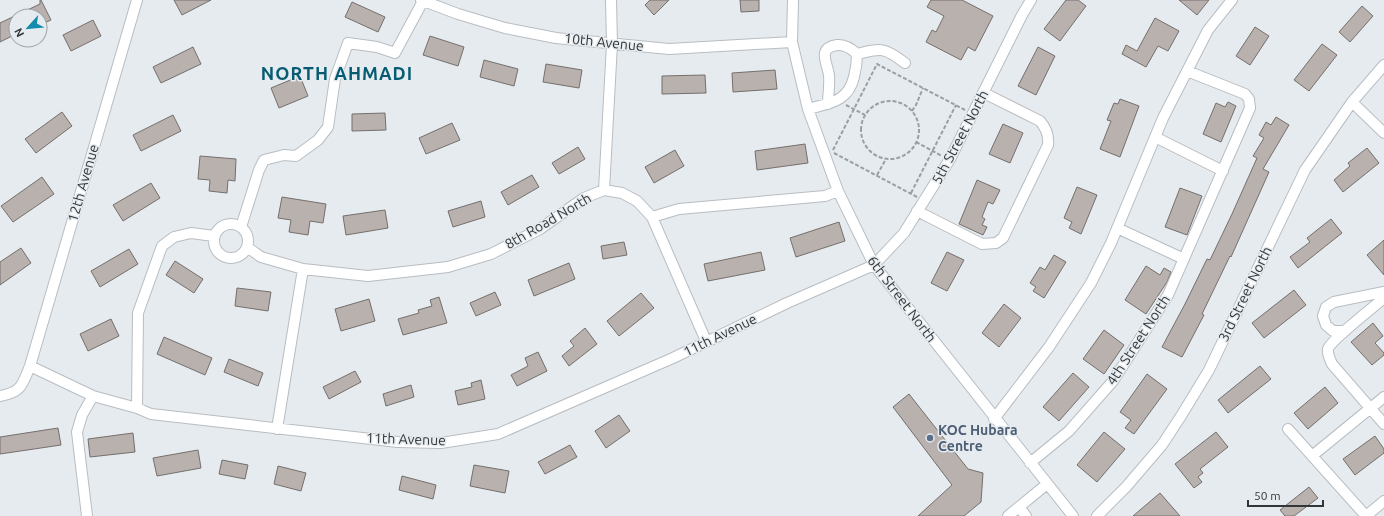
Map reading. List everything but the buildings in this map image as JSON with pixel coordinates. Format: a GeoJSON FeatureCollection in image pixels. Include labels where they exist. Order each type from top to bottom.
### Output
{"type":"FeatureCollection","features":[{"type":"Feature","properties":{"kind":"street","name":"12th Avenue"},"geometry":{"type":"LineString","coordinates":[[30,366],[137,0]]}},
{"type":"Feature","properties":{"kind":"street"},"geometry":{"type":"LineString","coordinates":[[241,227],[259,170],[264,160],[284,155],[296,156],[318,140],[328,127],[335,79],[348,43],[395,53],[422,0]]}},
{"type":"Feature","properties":{"kind":"street","name":"10th Avenue"},"geometry":{"type":"LineString","coordinates":[[422,0],[458,14],[505,28],[556,38],[668,49],[792,42]]}},
{"type":"Feature","properties":{"kind":"street"},"geometry":{"type":"LineString","coordinates":[[604,190],[612,44],[611,0]]}},
{"type":"Feature","properties":{"kind":"street","name":"6th Street North"},"geometry":{"type":"LineString","coordinates":[[793,0],[792,42],[808,109],[838,191],[874,265],[994,419],[1073,516]]}},
{"type":"Feature","properties":{"kind":"street","name":"5th Street North"},"geometry":{"type":"LineString","coordinates":[[874,265],[904,233],[950,159],[974,114],[1022,15],[1031,0]]}},
{"type":"Feature","properties":{"kind":"street"},"geometry":{"type":"LineString","coordinates":[[994,419],[1048,348],[1087,289],[1111,243],[1163,118],[1208,30],[1232,0]]}},
{"type":"Feature","properties":{"kind":"street"},"geometry":{"type":"LineString","coordinates":[[808,109],[828,104],[838,100],[844,96],[851,86],[857,64],[857,54],[850,48],[840,45],[830,47],[825,52],[824,58],[829,76],[828,104]]}},
{"type":"Feature","properties":{"kind":"street"},"geometry":{"type":"LineString","coordinates":[[857,54],[872,50],[884,50],[890,52],[905,63]]}},
{"type":"Feature","properties":{"kind":"street","name":"3rd Street North"},"geometry":{"type":"LineString","coordinates":[[1096,516],[1126,487],[1162,445],[1182,416],[1209,370],[1305,170],[1352,102],[1384,64]]}},
{"type":"Feature","properties":{"kind":"street","name":"4th Street North"},"geometry":{"type":"LineString","coordinates":[[1030,463],[1069,430],[1113,381],[1168,295],[1250,108],[1249,99],[1245,94],[1187,71]]}},
{"type":"Feature","properties":{"kind":"street"},"geometry":{"type":"LineString","coordinates":[[917,211],[982,244],[996,243],[1003,238],[1048,145],[1048,135],[1044,125],[1040,121],[984,93]]}},
{"type":"Feature","properties":{"kind":"street"},"geometry":{"type":"LineString","coordinates":[[1352,102],[1384,132]]}},
{"type":"Feature","properties":{"kind":"street"},"geometry":{"type":"LineString","coordinates":[[1155,137],[1223,171]]}},
{"type":"Feature","properties":{"kind":"street","name":"8th Road North"},"geometry":{"type":"LineString","coordinates":[[247,247],[261,257],[303,268],[368,276],[448,267],[491,254],[540,229],[584,198],[604,190],[622,193],[637,201],[652,217],[706,341]]}},
{"type":"Feature","properties":{"kind":"street"},"geometry":{"type":"LineString","coordinates":[[652,217],[679,209],[825,196],[838,191]]}},
{"type":"Feature","properties":{"kind":"street"},"geometry":{"type":"LineString","coordinates":[[233,224],[241,227],[247,236],[247,247],[242,254],[234,258],[226,258],[218,253],[214,245],[214,236],[218,229],[225,225],[233,224]]}},
{"type":"Feature","properties":{"kind":"street"},"geometry":{"type":"LineString","coordinates":[[1117,228],[1184,259]]}},
{"type":"Feature","properties":{"kind":"street"},"geometry":{"type":"LineString","coordinates":[[136,408],[138,313],[162,246],[174,237],[192,232],[214,236]]}},
{"type":"Feature","properties":{"kind":"street","name":"11th Avenue"},"geometry":{"type":"LineString","coordinates":[[30,366],[93,396],[136,408],[151,414],[398,442],[441,442],[498,434],[673,358],[787,303],[874,265]]}},
{"type":"Feature","properties":{"kind":"street"},"geometry":{"type":"LineString","coordinates":[[277,429],[303,268]]}},
{"type":"Feature","properties":{"kind":"street"},"geometry":{"type":"LineString","coordinates":[[1345,331],[1333,331],[1326,325],[1323,316],[1326,307],[1334,302],[1384,292]]}},
{"type":"Feature","properties":{"kind":"street"},"geometry":{"type":"LineString","coordinates":[[1384,298],[1328,347],[1328,354],[1332,364],[1384,424]]}},
{"type":"Feature","properties":{"kind":"street"},"geometry":{"type":"LineString","coordinates":[[0,396],[12,394],[22,385],[30,366]]}},
{"type":"Feature","properties":{"kind":"street"},"geometry":{"type":"LineString","coordinates":[[87,516],[77,432],[82,415],[93,396]]}},
{"type":"Feature","properties":{"kind":"street"},"geometry":{"type":"LineString","coordinates":[[1312,456],[1384,397]]}},
{"type":"Feature","properties":{"kind":"street"},"geometry":{"type":"LineString","coordinates":[[1288,429],[1366,516],[1384,501]]}},
{"type":"Feature","properties":{"kind":"street"},"geometry":{"type":"LineString","coordinates":[[1008,516],[1047,484]]}},
{"type":"Feature","properties":{"kind":"street"},"geometry":{"type":"LineString","coordinates":[[1019,507],[1026,516]]}},
{"type":"Feature","properties":{"kind":"path"},"geometry":{"type":"LineString","coordinates":[[924,202],[878,175],[832,152],[877,64],[974,114]]}},
{"type":"Feature","properties":{"kind":"path"},"geometry":{"type":"LineString","coordinates":[[912,111],[916,106],[922,88]]}},
{"type":"Feature","properties":{"kind":"path"},"geometry":{"type":"LineString","coordinates":[[838,100],[865,115]]}},
{"type":"Feature","properties":{"kind":"path"},"geometry":{"type":"LineString","coordinates":[[884,102],[896,102],[907,107],[915,116],[918,126],[918,137],[913,148],[904,156],[898,158],[886,159],[875,155],[864,143],[862,137],[861,126],[865,115],[874,106],[884,102]]}},
{"type":"Feature","properties":{"kind":"path"},"geometry":{"type":"LineString","coordinates":[[911,193],[956,105]]}},
{"type":"Feature","properties":{"kind":"path"},"geometry":{"type":"LineString","coordinates":[[916,142],[950,159]]}},
{"type":"Feature","properties":{"kind":"path"},"geometry":{"type":"LineString","coordinates":[[878,175],[886,159]]}},
{"type":"Feature","properties":{"kind":"place","name":"KOC Hubara Centre"},"geometry":{"type":"Point","coordinates":[930,438]}},
{"type":"Feature","properties":{"kind":"district","name":"NORTH AHMADI"},"geometry":{"type":"Point","coordinates":[337,74]}}]}
